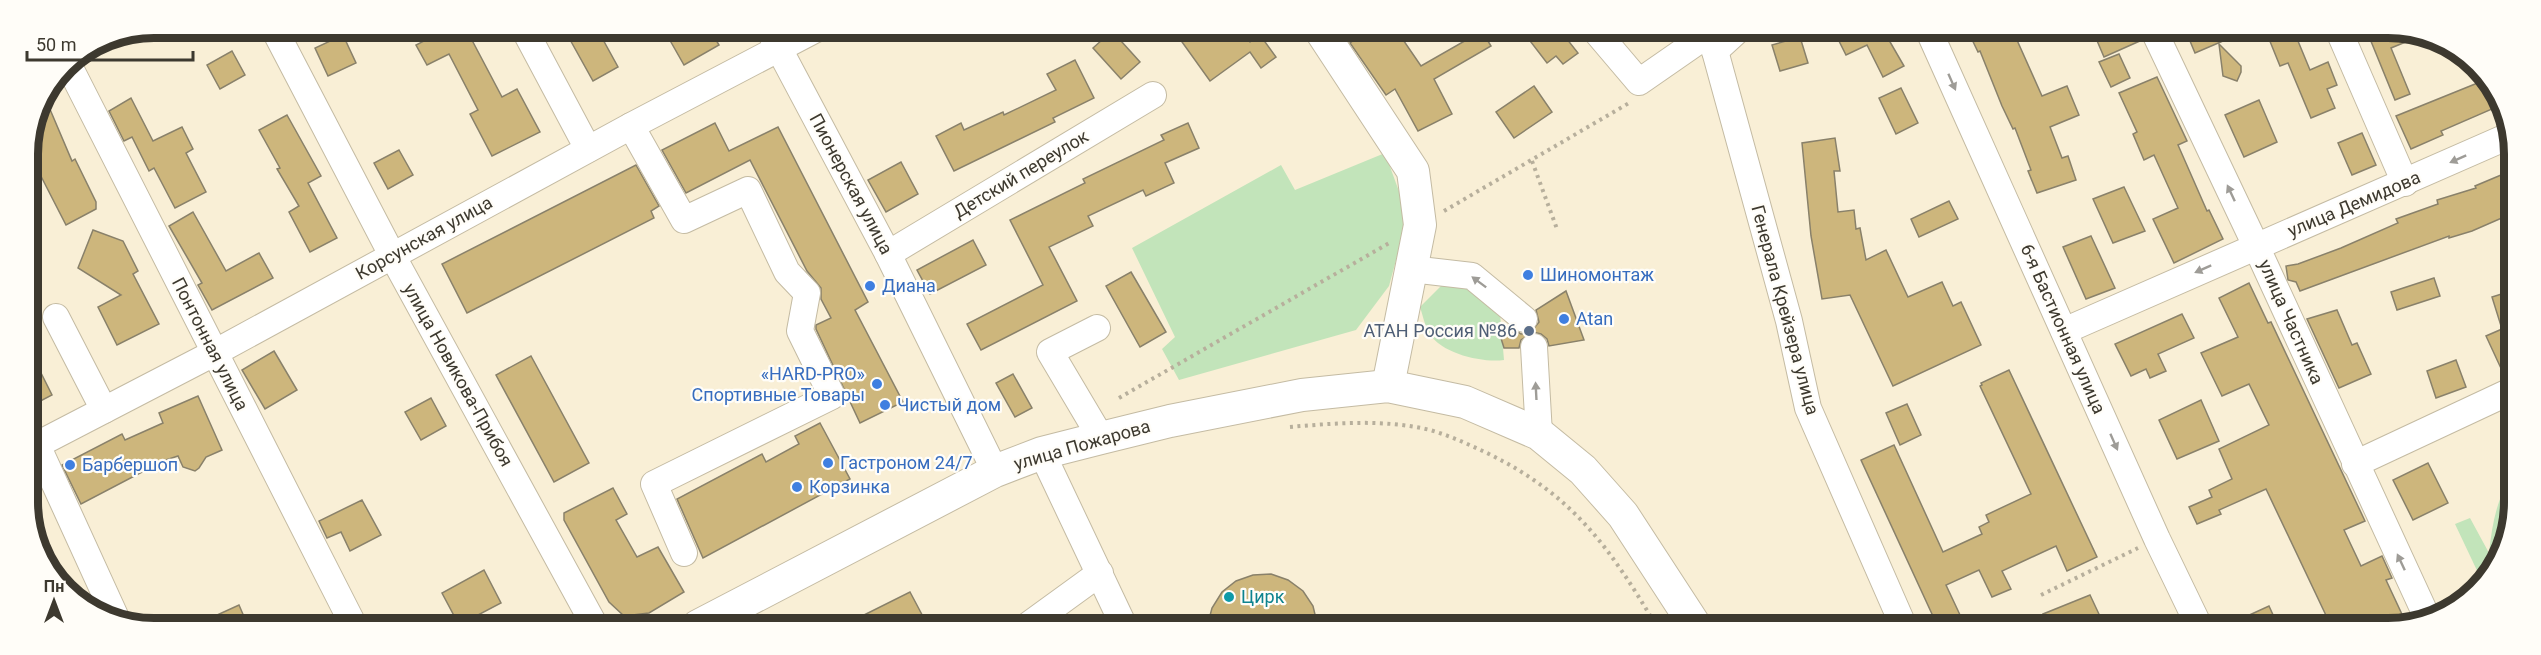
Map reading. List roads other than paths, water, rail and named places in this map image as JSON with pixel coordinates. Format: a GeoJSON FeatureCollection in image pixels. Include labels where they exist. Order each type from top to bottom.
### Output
{"type":"FeatureCollection","features":[{"type":"Feature","properties":{"kind":"main road"},"geometry":{"type":"LineString","coordinates":[[1326,38],[1413,171],[1420,225],[1388,386]]}},
{"type":"Feature","properties":{"kind":"main road","name":"улица Пожарова"},"geometry":{"type":"LineString","coordinates":[[714,618],[995,471],[1042,453],[1170,421],[1302,395],[1388,386],[1465,402],[1539,434],[1583,470],[1623,515],[1690,617]]}},
{"type":"Feature","properties":{"kind":"street","name":"улица Новикова-Прибоя"},"geometry":{"type":"LineString","coordinates":[[279,38],[393,255],[591,618]]}},
{"type":"Feature","properties":{"kind":"street"},"geometry":{"type":"LineString","coordinates":[[529,38],[588,149]]}},
{"type":"Feature","properties":{"kind":"street","name":"Корсунская улица"},"geometry":{"type":"LineString","coordinates":[[37,445],[214,353],[631,126],[773,38]]}},
{"type":"Feature","properties":{"kind":"street","name":"Пионерская улица"},"geometry":{"type":"LineString","coordinates":[[773,38],[888,254],[995,471]]}},
{"type":"Feature","properties":{"kind":"street"},"geometry":{"type":"LineString","coordinates":[[1600,38],[1636,91],[1702,39]]}},
{"type":"Feature","properties":{"kind":"street","name":"6-я Бастионная улица"},"geometry":{"type":"LineString","coordinates":[[1932,38],[2157,539],[2195,617]]}},
{"type":"Feature","properties":{"kind":"street","name":"улица Частника"},"geometry":{"type":"LineString","coordinates":[[2157,38],[2424,612]]}},
{"type":"Feature","properties":{"kind":"street"},"geometry":{"type":"LineString","coordinates":[[2342,38],[2405,183]]}},
{"type":"Feature","properties":{"kind":"street","name":"Генерала Крейзера улица"},"geometry":{"type":"LineString","coordinates":[[1702,39],[1789,321],[1808,408],[1900,617]]}},
{"type":"Feature","properties":{"kind":"street","name":"Понтонная улица"},"geometry":{"type":"LineString","coordinates":[[72,71],[350,618]]}},
{"type":"Feature","properties":{"kind":"street","name":"Детский переулок"},"geometry":{"type":"LineString","coordinates":[[888,254],[1153,95]]}},
{"type":"Feature","properties":{"kind":"street"},"geometry":{"type":"LineString","coordinates":[[631,126],[684,220],[748,190],[788,272],[807,293],[800,331],[831,396],[654,484],[684,553]]}},
{"type":"Feature","properties":{"kind":"street","name":"улица Демидова"},"geometry":{"type":"LineString","coordinates":[[2064,331],[2502,139]]}},
{"type":"Feature","properties":{"kind":"street"},"geometry":{"type":"LineString","coordinates":[[1411,269],[1472,276],[1524,319]]}},
{"type":"Feature","properties":{"kind":"street"},"geometry":{"type":"LineString","coordinates":[[56,317],[104,410]]}},
{"type":"Feature","properties":{"kind":"street"},"geometry":{"type":"LineString","coordinates":[[1097,328],[1050,352],[1101,438]]}},
{"type":"Feature","properties":{"kind":"street"},"geometry":{"type":"LineString","coordinates":[[1533,347],[1539,434]]}},
{"type":"Feature","properties":{"kind":"street"},"geometry":{"type":"LineString","coordinates":[[2355,464],[2504,394]]}},
{"type":"Feature","properties":{"kind":"street"},"geometry":{"type":"LineString","coordinates":[[1042,453],[1120,618]]}},
{"type":"Feature","properties":{"kind":"street"},"geometry":{"type":"LineString","coordinates":[[37,456],[112,610]]}},
{"type":"Feature","properties":{"kind":"street"},"geometry":{"type":"LineString","coordinates":[[1039,618],[1100,573]]}},
{"type":"Feature","properties":{"kind":"place","name":"Шиномонтаж"},"geometry":{"type":"Point","coordinates":[1528,275]}},
{"type":"Feature","properties":{"kind":"place","name":"Диана"},"geometry":{"type":"Point","coordinates":[870,286]}},
{"type":"Feature","properties":{"kind":"place","name":"Atan"},"geometry":{"type":"Point","coordinates":[1564,319]}},
{"type":"Feature","properties":{"kind":"place","name":"АТАН Россия №86"},"geometry":{"type":"Point","coordinates":[1529,331]}},
{"type":"Feature","properties":{"kind":"place","name":"«HARD-PRO» Спортивные Товары"},"geometry":{"type":"Point","coordinates":[877,384]}},
{"type":"Feature","properties":{"kind":"place","name":"Чистый дом"},"geometry":{"type":"Point","coordinates":[885,405]}},
{"type":"Feature","properties":{"kind":"place","name":"Гастроном 24/7"},"geometry":{"type":"Point","coordinates":[828,463]}},
{"type":"Feature","properties":{"kind":"place","name":"Барбершоп"},"geometry":{"type":"Point","coordinates":[70,465]}},
{"type":"Feature","properties":{"kind":"place","name":"Корзинка"},"geometry":{"type":"Point","coordinates":[797,487]}},
{"type":"Feature","properties":{"kind":"place","name":"Цирк"},"geometry":{"type":"Point","coordinates":[1229,597]}}]}
